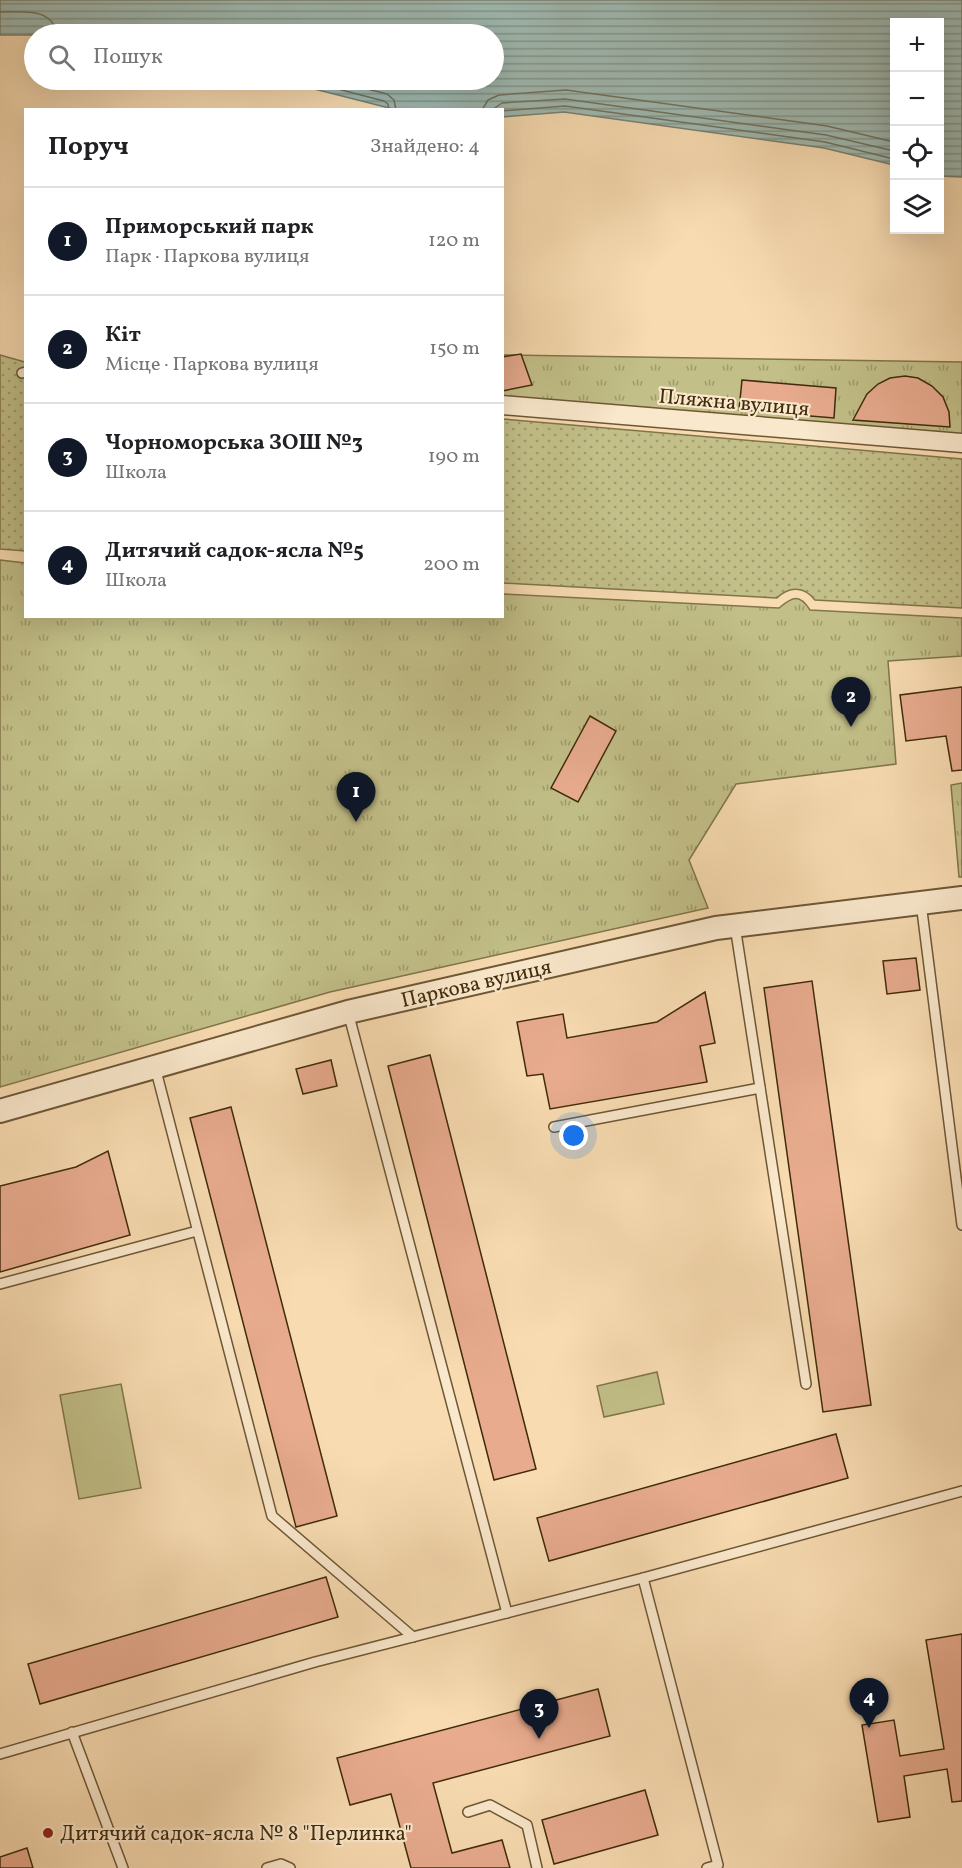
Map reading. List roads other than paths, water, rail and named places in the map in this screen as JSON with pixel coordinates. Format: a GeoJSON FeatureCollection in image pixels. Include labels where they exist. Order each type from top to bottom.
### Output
{"type":"FeatureCollection","features":[{"type":"Feature","properties":{"kind":"street","name":"Пляжна вулиця"},"geometry":{"type":"LineString","coordinates":[[504,405],[962,443]]}},
{"type":"Feature","properties":{"kind":"street","name":"Паркова вулиця"},"geometry":{"type":"LineString","coordinates":[[0,1112],[348,1012],[705,931],[962,898]]}},
{"type":"Feature","properties":{"kind":"lane"},"geometry":{"type":"LineString","coordinates":[[921,903],[962,1225]]}},
{"type":"Feature","properties":{"kind":"lane"},"geometry":{"type":"LineString","coordinates":[[735,926],[806,1384]]}},
{"type":"Feature","properties":{"kind":"lane"},"geometry":{"type":"LineString","coordinates":[[348,1012],[507,1613]]}},
{"type":"Feature","properties":{"kind":"lane"},"geometry":{"type":"LineString","coordinates":[[155,1067],[272,1516],[413,1637]]}},
{"type":"Feature","properties":{"kind":"lane"},"geometry":{"type":"LineString","coordinates":[[554,1127],[760,1088]]}},
{"type":"Feature","properties":{"kind":"lane"},"geometry":{"type":"LineString","coordinates":[[0,1284],[197,1231]]}},
{"type":"Feature","properties":{"kind":"lane"},"geometry":{"type":"LineString","coordinates":[[0,1754],[315,1662],[643,1578],[962,1491]]}},
{"type":"Feature","properties":{"kind":"lane"},"geometry":{"type":"LineString","coordinates":[[643,1578],[718,1865],[707,1868]]}},
{"type":"Feature","properties":{"kind":"lane"},"geometry":{"type":"LineString","coordinates":[[72,1732],[123,1868]]}},
{"type":"Feature","properties":{"kind":"lane"},"geometry":{"type":"LineString","coordinates":[[468,1812],[490,1805],[526,1825],[537,1868]]}},
{"type":"Feature","properties":{"kind":"lane"},"geometry":{"type":"LineString","coordinates":[[267,1868],[281,1864],[290,1868]]}},
{"type":"Feature","properties":{"kind":"water"},"geometry":{"type":"Polygon","coordinates":[[[0,0],[962,0],[962,177],[944,176],[944,18],[890,18],[890,164],[824,148],[564,112],[504,117],[504,108],[389,108],[318,90],[504,90],[504,24],[24,24],[24,35],[0,35],[0,0]]]}},
{"type":"Feature","properties":{"kind":"place","name":"Кіт"},"geometry":{"type":"Point","coordinates":[851,727]}},
{"type":"Feature","properties":{"kind":"place","name":"Приморський парк"},"geometry":{"type":"Point","coordinates":[356,822]}},
{"type":"Feature","properties":{"kind":"place","name":"Дитячий садок-ясла №5"},"geometry":{"type":"Point","coordinates":[869,1728]}},
{"type":"Feature","properties":{"kind":"place","name":"Чорноморська ЗОШ №3"},"geometry":{"type":"Point","coordinates":[539,1739]}},
{"type":"Feature","properties":{"kind":"place","name":"Дитячий садок-ясла № 8 \"Перлинка\""},"geometry":{"type":"Point","coordinates":[48,1833]}}]}
